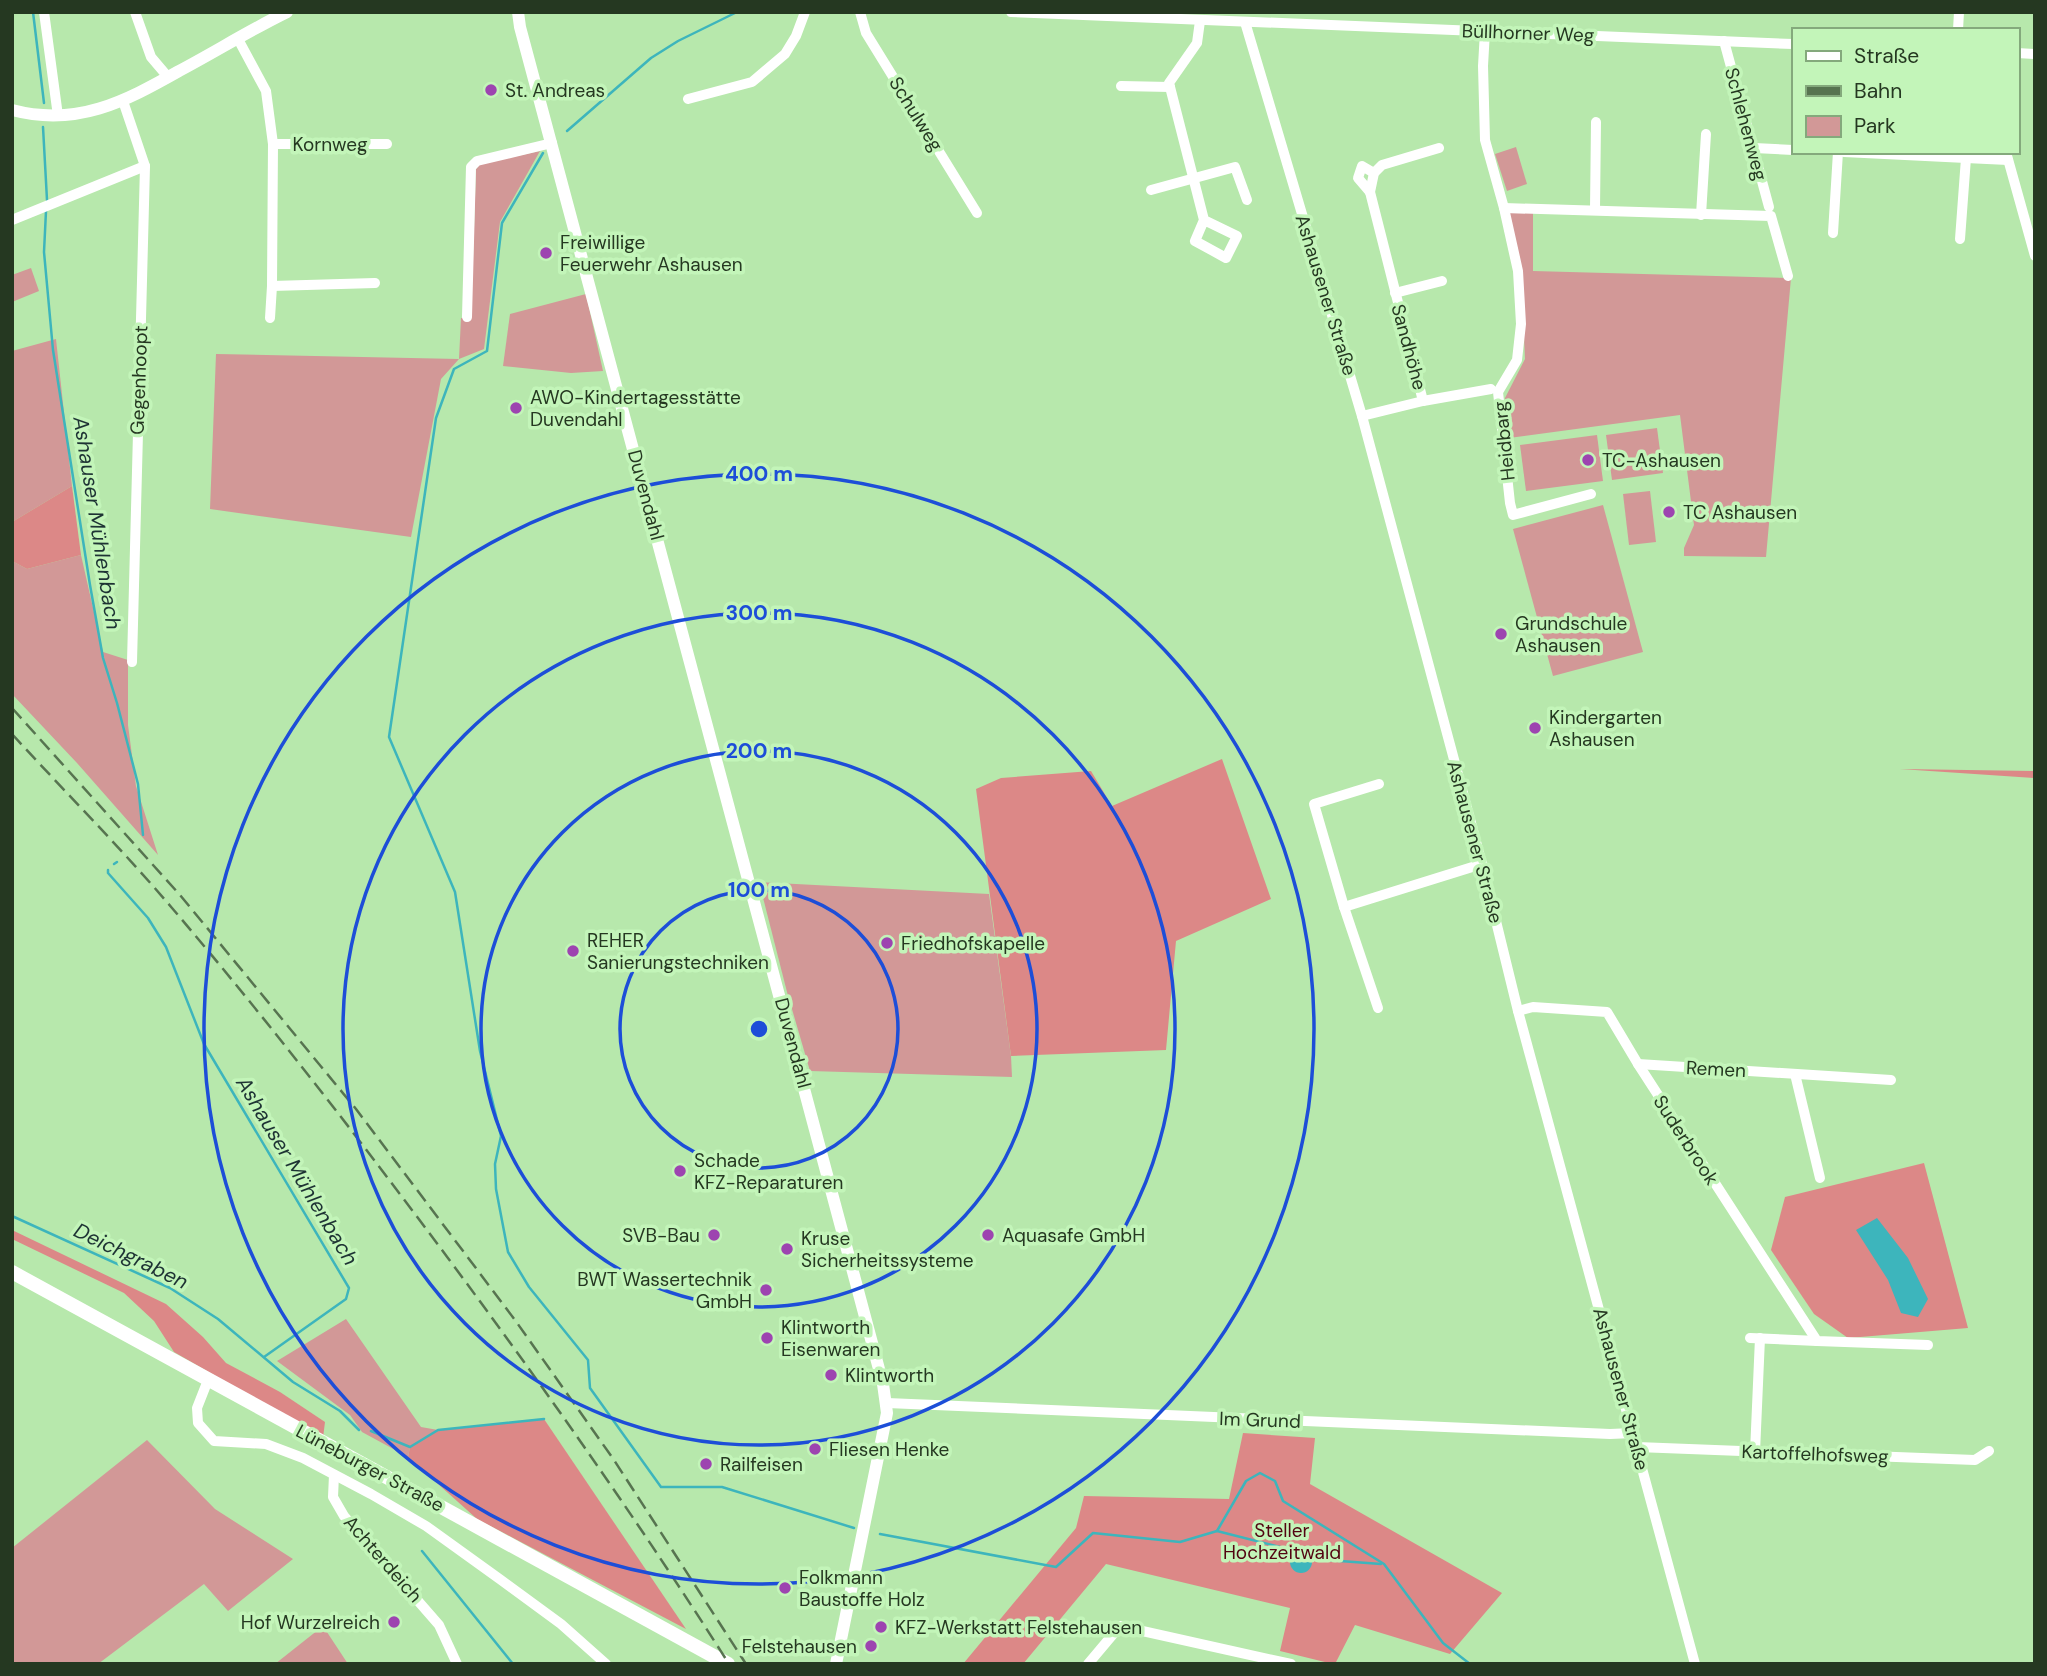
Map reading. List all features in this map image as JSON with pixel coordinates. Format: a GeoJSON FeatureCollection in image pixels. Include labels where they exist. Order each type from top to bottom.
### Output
{"type":"FeatureCollection","features":[{"type":"Feature","properties":{"kind":"main road","name":"Lüneburger Straße"},"geometry":{"type":"LineString","coordinates":[[12,1272],[728,1664]]}},
{"type":"Feature","properties":{"kind":"street"},"geometry":{"type":"LineString","coordinates":[[44,12],[58,116]]}},
{"type":"Feature","properties":{"kind":"street"},"geometry":{"type":"LineString","coordinates":[[135,12],[151,57],[168,78]]}},
{"type":"Feature","properties":{"kind":"street"},"geometry":{"type":"LineString","coordinates":[[12,110],[58,116],[92,111],[123,101],[287,12]]}},
{"type":"Feature","properties":{"kind":"street","name":"Duvendahl"},"geometry":{"type":"LineString","coordinates":[[518,12],[866,1314],[887,1403],[836,1664]]}},
{"type":"Feature","properties":{"kind":"street"},"geometry":{"type":"LineString","coordinates":[[688,99],[752,82],[785,54],[796,36],[805,12]]}},
{"type":"Feature","properties":{"kind":"street","name":"Schulweg"},"geometry":{"type":"LineString","coordinates":[[860,12],[866,33],[977,213]]}},
{"type":"Feature","properties":{"kind":"street","name":"Büllhorner Weg"},"geometry":{"type":"LineString","coordinates":[[1011,12],[1245,22],[1282,18],[1486,31],[1792,44]]}},
{"type":"Feature","properties":{"kind":"street"},"geometry":{"type":"LineString","coordinates":[[1200,21],[1197,43],[1169,83],[1204,220]]}},
{"type":"Feature","properties":{"kind":"street","name":"Ashausener Straße"},"geometry":{"type":"LineString","coordinates":[[1245,22],[1362,416],[1482,864],[1518,1011],[1695,1664]]}},
{"type":"Feature","properties":{"kind":"street","name":"Heidbarg"},"geometry":{"type":"LineString","coordinates":[[1486,31],[1483,66],[1485,140],[1518,271],[1521,324],[1517,360],[1498,393],[1510,503],[1513,515],[1591,494]]}},
{"type":"Feature","properties":{"kind":"street"},"geometry":{"type":"LineString","coordinates":[[238,39],[266,91],[272,144],[270,318]]}},
{"type":"Feature","properties":{"kind":"street","name":"Schlehenweg"},"geometry":{"type":"LineString","coordinates":[[1724,41],[1769,207]]}},
{"type":"Feature","properties":{"kind":"street"},"geometry":{"type":"LineString","coordinates":[[1121,86],[1170,87]]}},
{"type":"Feature","properties":{"kind":"street","name":"Gegenhoopt"},"geometry":{"type":"LineString","coordinates":[[123,101],[145,166],[132,662]]}},
{"type":"Feature","properties":{"kind":"street"},"geometry":{"type":"LineString","coordinates":[[1595,209],[1596,122]]}},
{"type":"Feature","properties":{"kind":"street"},"geometry":{"type":"LineString","coordinates":[[1701,215],[1706,134]]}},
{"type":"Feature","properties":{"kind":"street"},"geometry":{"type":"LineString","coordinates":[[467,317],[471,167],[477,161],[552,143]]}},
{"type":"Feature","properties":{"kind":"street","name":"Kornweg"},"geometry":{"type":"LineString","coordinates":[[272,144],[387,144]]}},
{"type":"Feature","properties":{"kind":"street","name":"Sandhöhe"},"geometry":{"type":"LineString","coordinates":[[1423,401],[1370,192],[1374,173],[1382,165],[1439,148]]}},
{"type":"Feature","properties":{"kind":"street"},"geometry":{"type":"LineString","coordinates":[[1754,148],[1792,150]]}},
{"type":"Feature","properties":{"kind":"street"},"geometry":{"type":"LineString","coordinates":[[1833,233],[1838,154]]}},
{"type":"Feature","properties":{"kind":"street"},"geometry":{"type":"LineString","coordinates":[[1885,154],[1966,158],[2007,156],[2035,256]]}},
{"type":"Feature","properties":{"kind":"street"},"geometry":{"type":"LineString","coordinates":[[1960,239],[1966,158]]}},
{"type":"Feature","properties":{"kind":"street"},"geometry":{"type":"LineString","coordinates":[[12,220],[145,166]]}},
{"type":"Feature","properties":{"kind":"street"},"geometry":{"type":"LineString","coordinates":[[1151,190],[1235,167],[1247,200]]}},
{"type":"Feature","properties":{"kind":"street"},"geometry":{"type":"LineString","coordinates":[[1504,208],[1771,216],[1788,276]]}},
{"type":"Feature","properties":{"kind":"street","name":"Sandhöhe"},"geometry":{"type":"LineString","coordinates":[[1395,293],[1442,281]]}},
{"type":"Feature","properties":{"kind":"street"},"geometry":{"type":"LineString","coordinates":[[272,286],[375,283]]}},
{"type":"Feature","properties":{"kind":"street","name":"Sandhöhe"},"geometry":{"type":"LineString","coordinates":[[1362,416],[1423,401],[1491,389]]}},
{"type":"Feature","properties":{"kind":"street"},"geometry":{"type":"LineString","coordinates":[[1378,1008],[1344,907],[1314,804],[1379,784]]}},
{"type":"Feature","properties":{"kind":"street"},"geometry":{"type":"LineString","coordinates":[[1344,907],[1482,864]]}},
{"type":"Feature","properties":{"kind":"street","name":"Suderbrook"},"geometry":{"type":"LineString","coordinates":[[1518,1011],[1533,1007],[1607,1012],[1637,1064],[1817,1341]]}},
{"type":"Feature","properties":{"kind":"street","name":"Remen"},"geometry":{"type":"LineString","coordinates":[[1637,1064],[1891,1080]]}},
{"type":"Feature","properties":{"kind":"street"},"geometry":{"type":"LineString","coordinates":[[1795,1074],[1820,1178]]}},
{"type":"Feature","properties":{"kind":"street"},"geometry":{"type":"LineString","coordinates":[[1755,1452],[1755,1338],[1928,1345]]}},
{"type":"Feature","properties":{"kind":"street"},"geometry":{"type":"LineString","coordinates":[[208,1381],[197,1408],[198,1423],[214,1441],[266,1444],[303,1458],[372,1494],[426,1526],[561,1624],[606,1664]]}},
{"type":"Feature","properties":{"kind":"street","name":"Im Grund"},"geometry":{"type":"LineString","coordinates":[[887,1403],[1633,1433]]}},
{"type":"Feature","properties":{"kind":"street","name":"Kartoffelhofsweg"},"geometry":{"type":"LineString","coordinates":[[1637,1447],[1975,1461],[1989,1451]]}},
{"type":"Feature","properties":{"kind":"street","name":"Achterdeich"},"geometry":{"type":"LineString","coordinates":[[334,1475],[333,1497],[344,1516],[439,1625],[457,1664]]}},
{"type":"Feature","properties":{"kind":"street"},"geometry":{"type":"LineString","coordinates":[[1088,1664],[1120,1626],[1291,1664]]}},
{"type":"Feature","properties":{"kind":"green space"},"geometry":{"type":"Polygon","coordinates":[[[1516,147],[1527,184],[1507,191],[1495,154],[1516,147]]]}},
{"type":"Feature","properties":{"kind":"green space"},"geometry":{"type":"Polygon","coordinates":[[[540,151],[500,222],[484,349],[459,359],[461,318],[471,318],[476,169],[480,164],[540,151]]]}},
{"type":"Feature","properties":{"kind":"green space"},"geometry":{"type":"Polygon","coordinates":[[[1511,212],[1533,212],[1533,271],[1791,278],[1766,557],[1684,556],[1684,548],[1694,525],[1680,415],[1509,438],[1505,398],[1525,359],[1521,271],[1509,215],[1511,212]]]}},
{"type":"Feature","properties":{"kind":"green space"},"geometry":{"type":"Polygon","coordinates":[[[31,268],[39,291],[12,302],[12,275],[31,268]]]}},
{"type":"Feature","properties":{"kind":"green space"},"geometry":{"type":"Polygon","coordinates":[[[586,294],[603,371],[571,373],[503,366],[510,314],[586,294]]]}},
{"type":"Feature","properties":{"kind":"green space"},"geometry":{"type":"Polygon","coordinates":[[[56,339],[72,486],[12,522],[12,351],[56,339]]]}},
{"type":"Feature","properties":{"kind":"green space"},"geometry":{"type":"Polygon","coordinates":[[[216,354],[459,359],[441,379],[411,537],[210,509],[216,354]]]}},
{"type":"Feature","properties":{"kind":"green space"},"geometry":{"type":"Polygon","coordinates":[[[1657,428],[1663,473],[1612,480],[1606,435],[1657,428]]]}},
{"type":"Feature","properties":{"kind":"green space"},"geometry":{"type":"Polygon","coordinates":[[[1597,435],[1603,481],[1526,491],[1520,445],[1597,435]]]}},
{"type":"Feature","properties":{"kind":"green space"},"geometry":{"type":"Polygon","coordinates":[[[72,486],[81,555],[27,569],[12,561],[12,522],[72,486]]]}},
{"type":"Feature","properties":{"kind":"green space"},"geometry":{"type":"Polygon","coordinates":[[[1650,491],[1656,542],[1629,545],[1623,494],[1650,491]]]}},
{"type":"Feature","properties":{"kind":"green space"},"geometry":{"type":"Polygon","coordinates":[[[1603,505],[1643,652],[1553,676],[1513,529],[1603,505]]]}},
{"type":"Feature","properties":{"kind":"green space"},"geometry":{"type":"Polygon","coordinates":[[[81,555],[103,652],[128,660],[128,725],[136,786],[158,855],[12,694],[12,561],[27,569],[81,555]]]}},
{"type":"Feature","properties":{"kind":"green space"},"geometry":{"type":"Polygon","coordinates":[[[1222,759],[1271,899],[1176,941],[1166,1050],[1011,1056],[976,789],[1001,778],[1091,771],[1112,806],[1222,759]]]}},
{"type":"Feature","properties":{"kind":"green space"},"geometry":{"type":"Polygon","coordinates":[[[1900,769],[2035,771],[2035,778],[1900,769]]]}},
{"type":"Feature","properties":{"kind":"green space"},"geometry":{"type":"Polygon","coordinates":[[[759,882],[989,894],[1012,1077],[810,1071],[759,882]]]}},
{"type":"Feature","properties":{"kind":"green space"},"geometry":{"type":"Polygon","coordinates":[[[1924,1163],[1968,1328],[1848,1338],[1814,1314],[1771,1250],[1785,1197],[1924,1163]]]}},
{"type":"Feature","properties":{"kind":"green space"},"geometry":{"type":"Polygon","coordinates":[[[12,1230],[166,1304],[203,1337],[226,1363],[280,1392],[325,1422],[323,1438],[174,1352],[154,1321],[124,1293],[12,1239],[12,1230]]]}},
{"type":"Feature","properties":{"kind":"green space"},"geometry":{"type":"Polygon","coordinates":[[[346,1319],[421,1427],[438,1430],[410,1447],[408,1457],[362,1432],[350,1415],[277,1361],[346,1319]]]}},
{"type":"Feature","properties":{"kind":"green space"},"geometry":{"type":"Polygon","coordinates":[[[544,1419],[686,1629],[477,1519],[408,1457],[410,1447],[438,1430],[544,1419]]]}},
{"type":"Feature","properties":{"kind":"green space","name":"Steller Hochzeitwald"},"geometry":{"type":"Polygon","coordinates":[[[1243,1433],[1315,1438],[1310,1484],[1502,1593],[1450,1654],[1355,1625],[1333,1664],[1280,1651],[1290,1608],[1106,1564],[1023,1664],[963,1664],[1076,1528],[1084,1496],[1229,1499],[1243,1433]]]}},
{"type":"Feature","properties":{"kind":"green space"},"geometry":{"type":"Polygon","coordinates":[[[147,1440],[215,1509],[293,1559],[228,1611],[204,1584],[98,1664],[12,1664],[12,1548],[147,1440]]]}},
{"type":"Feature","properties":{"kind":"green space"},"geometry":{"type":"Polygon","coordinates":[[[323,1626],[348,1664],[275,1664],[323,1626]]]}},
{"type":"Feature","properties":{"kind":"water"},"geometry":{"type":"Polygon","coordinates":[[[1877,1218],[1908,1258],[1928,1299],[1918,1317],[1901,1313],[1888,1280],[1856,1230],[1877,1218]]]}},
{"type":"Feature","properties":{"kind":"water"},"geometry":{"type":"Polygon","coordinates":[[[1301,1551],[1309,1554],[1312,1562],[1309,1570],[1301,1573],[1293,1570],[1290,1562],[1293,1554],[1301,1551]]]}},
{"type":"Feature","properties":{"kind":"waterway","name":"Ashauser Mühlenbach"},"geometry":{"type":"LineString","coordinates":[[33,12],[44,103]]}},
{"type":"Feature","properties":{"kind":"waterway"},"geometry":{"type":"LineString","coordinates":[[567,131],[651,58],[678,41],[737,12]]}},
{"type":"Feature","properties":{"kind":"waterway","name":"Ashauser Mühlenbach"},"geometry":{"type":"LineString","coordinates":[[43,127],[47,200]]}},
{"type":"Feature","properties":{"kind":"waterway"},"geometry":{"type":"LineString","coordinates":[[543,153],[502,223],[487,351],[454,369],[436,418],[389,737],[455,892],[480,1051],[501,1136],[495,1164],[496,1189],[508,1252],[529,1287],[588,1360],[590,1388],[661,1487],[722,1487],[854,1528]]}},
{"type":"Feature","properties":{"kind":"waterway","name":"Ashauser Mühlenbach"},"geometry":{"type":"LineString","coordinates":[[46,211],[44,252],[53,350],[103,658],[138,784],[143,835]]}},
{"type":"Feature","properties":{"kind":"waterway","name":"Ashauser Mühlenbach"},"geometry":{"type":"LineString","coordinates":[[108,870],[148,918],[166,947],[204,1044],[349,1288],[346,1299],[264,1357]]}},
{"type":"Feature","properties":{"kind":"waterway","name":"Deichgraben"},"geometry":{"type":"LineString","coordinates":[[12,1216],[170,1288],[218,1319],[293,1382],[340,1411],[359,1430]]}},
{"type":"Feature","properties":{"kind":"waterway"},"geometry":{"type":"LineString","coordinates":[[371,1431],[410,1447],[438,1430],[544,1419]]}},
{"type":"Feature","properties":{"kind":"waterway"},"geometry":{"type":"LineString","coordinates":[[880,1534],[1056,1567],[1093,1533],[1180,1542],[1217,1531],[1246,1481],[1260,1473],[1275,1481],[1283,1501],[1384,1564],[1443,1643],[1470,1664]]}},
{"type":"Feature","properties":{"kind":"waterway"},"geometry":{"type":"LineString","coordinates":[[1217,1531],[1296,1551]]}},
{"type":"Feature","properties":{"kind":"waterway","name":"Ashauser Mühlenbach"},"geometry":{"type":"LineString","coordinates":[[422,1551],[513,1664]]}},
{"type":"Feature","properties":{"kind":"waterway"},"geometry":{"type":"LineString","coordinates":[[1313,1559],[1381,1564]]}},
{"type":"Feature","properties":{"kind":"railway"},"geometry":{"type":"LineString","coordinates":[[12,708],[180,895],[356,1109],[515,1320],[614,1460],[746,1664]]}},
{"type":"Feature","properties":{"kind":"railway"},"geometry":{"type":"LineString","coordinates":[[12,734],[172,908],[358,1139],[539,1382],[655,1550],[729,1664]]}},
{"type":"Feature","properties":{"kind":"place","name":"St. Andreas"},"geometry":{"type":"Point","coordinates":[491,90]}},
{"type":"Feature","properties":{"kind":"place","name":"Freiwillige Feuerwehr Ashausen"},"geometry":{"type":"Point","coordinates":[546,253]}},
{"type":"Feature","properties":{"kind":"place","name":"AWO-Kindertagesstätte Duvendahl"},"geometry":{"type":"Point","coordinates":[516,408]}},
{"type":"Feature","properties":{"kind":"place","name":"TC-Ashausen"},"geometry":{"type":"Point","coordinates":[1588,460]}},
{"type":"Feature","properties":{"kind":"place","name":"TC Ashausen"},"geometry":{"type":"Point","coordinates":[1669,512]}},
{"type":"Feature","properties":{"kind":"place","name":"Grundschule Ashausen"},"geometry":{"type":"Point","coordinates":[1501,634]}},
{"type":"Feature","properties":{"kind":"place","name":"Kindergarten Ashausen"},"geometry":{"type":"Point","coordinates":[1535,728]}},
{"type":"Feature","properties":{"kind":"place","name":"Friedhofskapelle"},"geometry":{"type":"Point","coordinates":[887,943]}},
{"type":"Feature","properties":{"kind":"place","name":"REHER Sanierungstechniken"},"geometry":{"type":"Point","coordinates":[573,951]}},
{"type":"Feature","properties":{"kind":"place","name":"Schade KFZ-Reparaturen"},"geometry":{"type":"Point","coordinates":[680,1171]}},
{"type":"Feature","properties":{"kind":"place","name":"SVB-Bau"},"geometry":{"type":"Point","coordinates":[714,1235]}},
{"type":"Feature","properties":{"kind":"place","name":"Aquasafe GmbH"},"geometry":{"type":"Point","coordinates":[988,1235]}},
{"type":"Feature","properties":{"kind":"place","name":"Kruse Sicherheitssysteme"},"geometry":{"type":"Point","coordinates":[787,1249]}},
{"type":"Feature","properties":{"kind":"place","name":"BWT Wassertechnik GmbH"},"geometry":{"type":"Point","coordinates":[766,1290]}},
{"type":"Feature","properties":{"kind":"place","name":"Klintworth Eisenwaren"},"geometry":{"type":"Point","coordinates":[767,1338]}},
{"type":"Feature","properties":{"kind":"place","name":"Klintworth"},"geometry":{"type":"Point","coordinates":[831,1375]}},
{"type":"Feature","properties":{"kind":"place","name":"Fliesen Henke"},"geometry":{"type":"Point","coordinates":[815,1449]}},
{"type":"Feature","properties":{"kind":"place","name":"Railfeisen"},"geometry":{"type":"Point","coordinates":[706,1464]}},
{"type":"Feature","properties":{"kind":"place","name":"Folkmann Baustoffe Holz"},"geometry":{"type":"Point","coordinates":[785,1588]}},
{"type":"Feature","properties":{"kind":"place","name":"Hof Wurzelreich"},"geometry":{"type":"Point","coordinates":[394,1622]}},
{"type":"Feature","properties":{"kind":"place","name":"KFZ-Werkstatt Felstehausen"},"geometry":{"type":"Point","coordinates":[881,1627]}},
{"type":"Feature","properties":{"kind":"place","name":"Felstehausen"},"geometry":{"type":"Point","coordinates":[871,1646]}}]}
